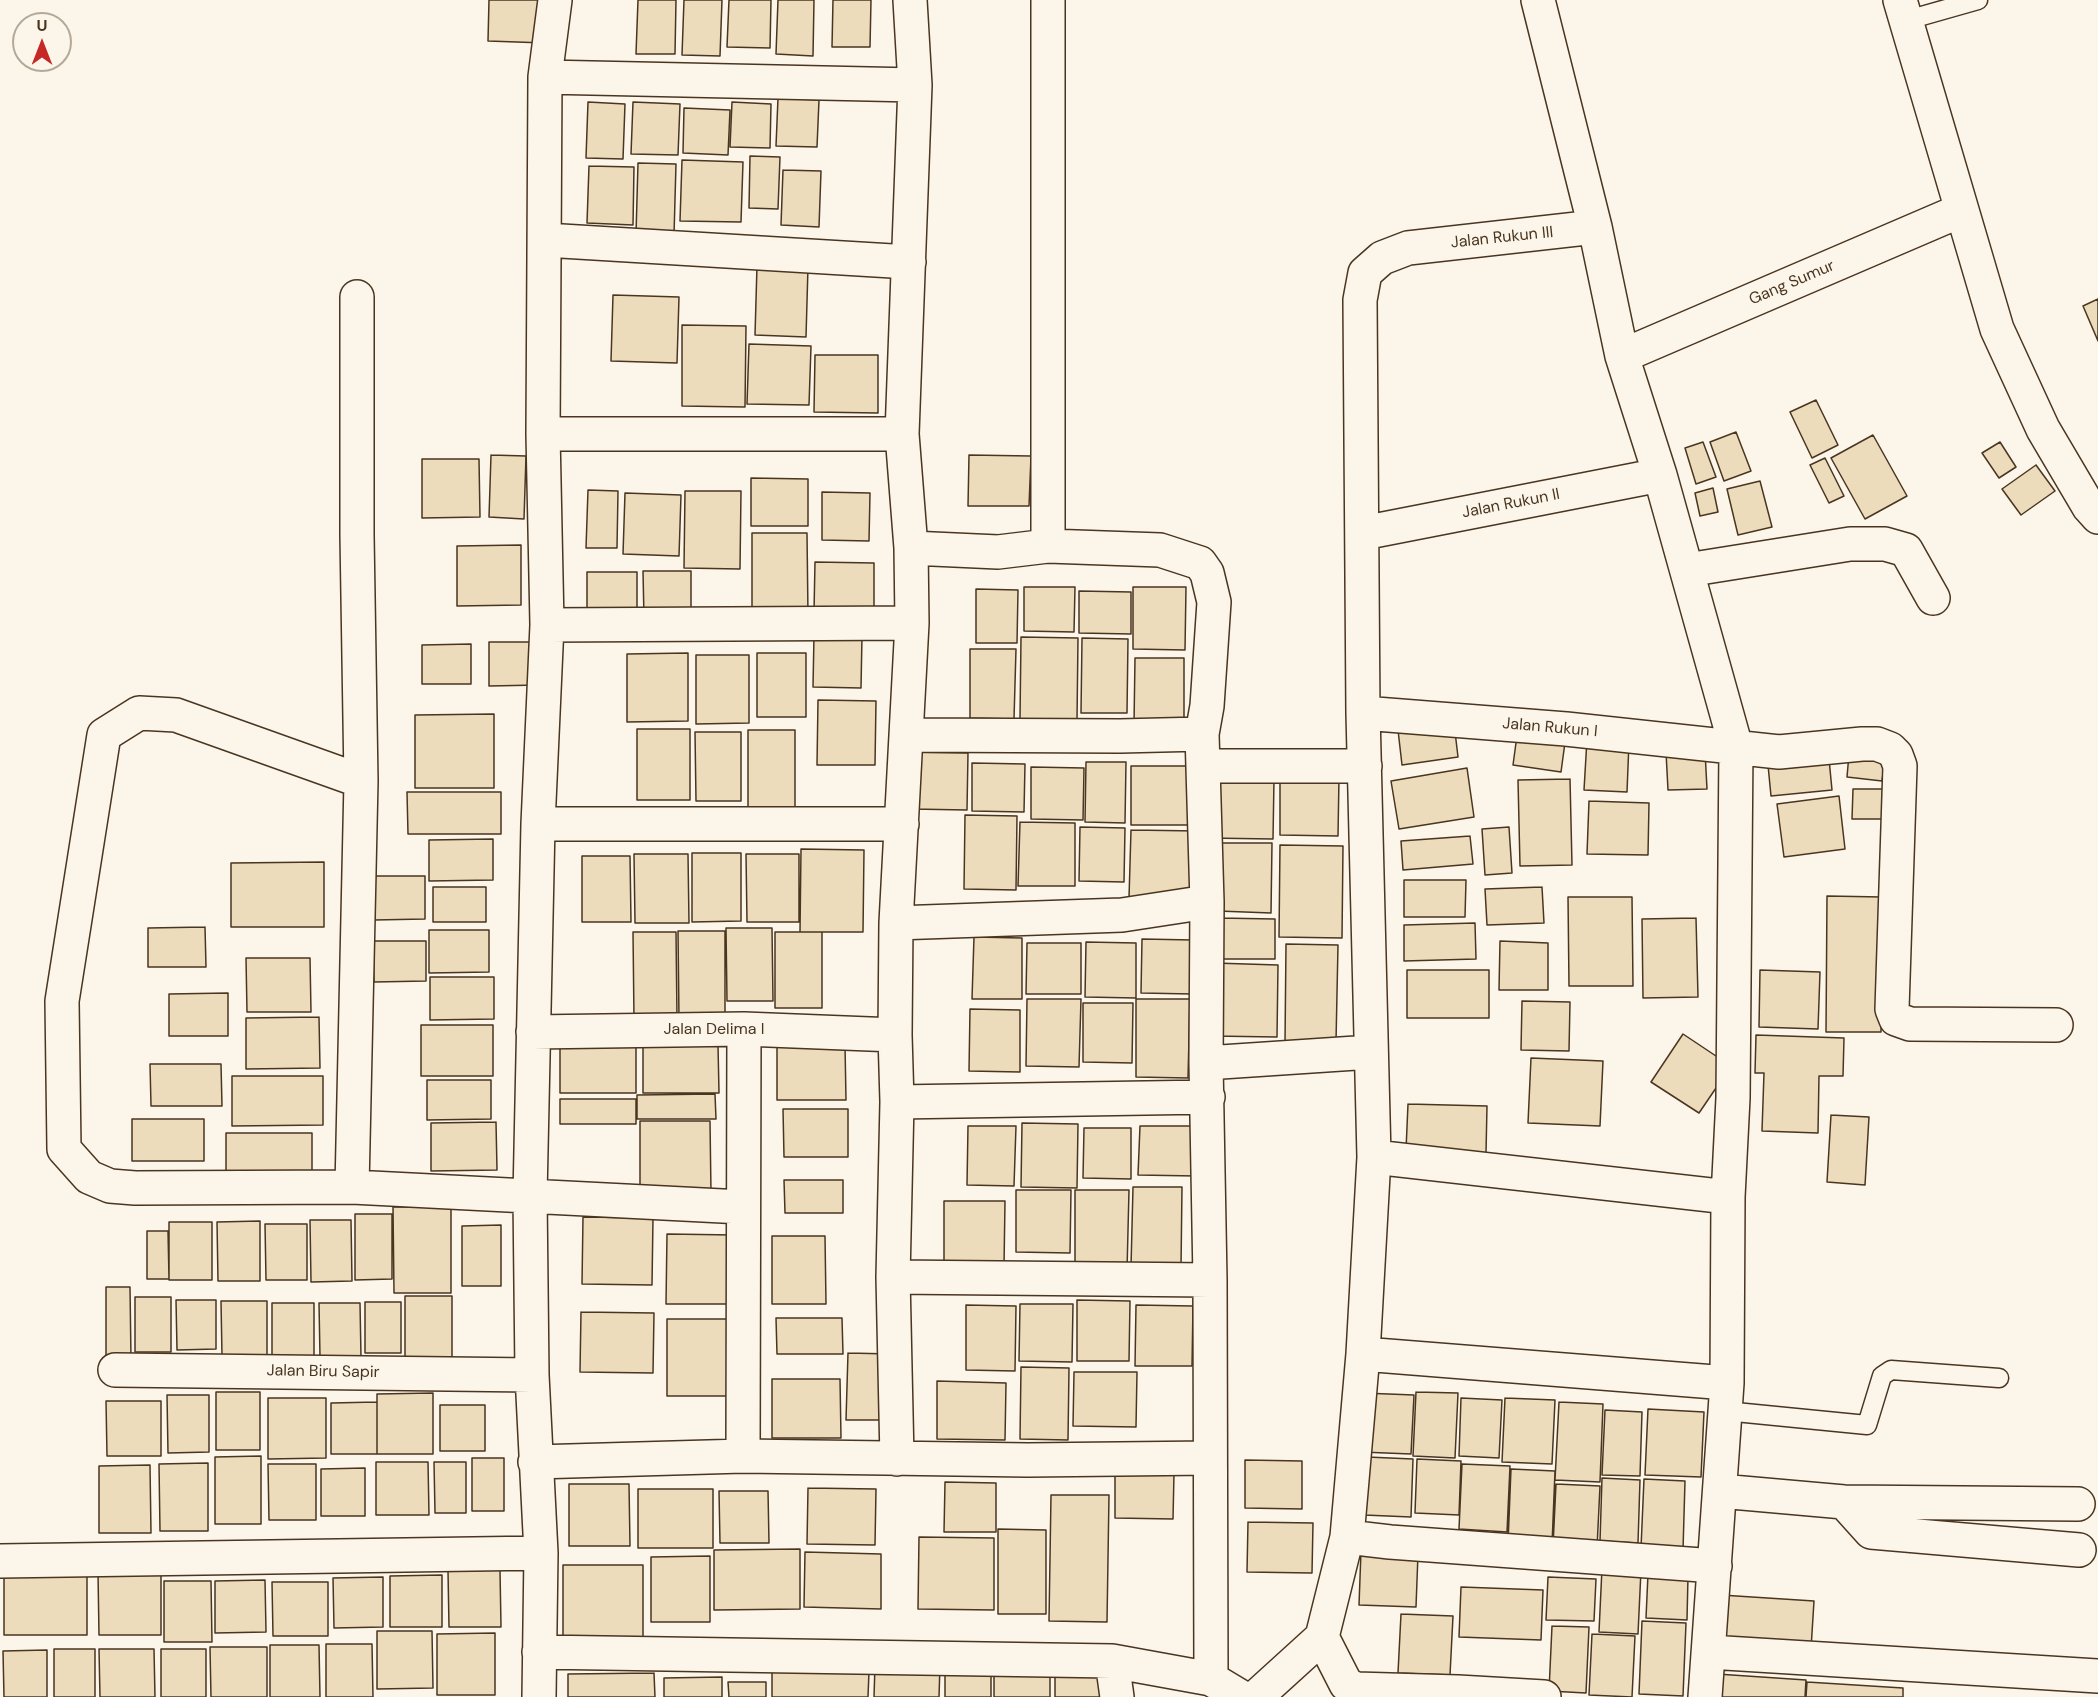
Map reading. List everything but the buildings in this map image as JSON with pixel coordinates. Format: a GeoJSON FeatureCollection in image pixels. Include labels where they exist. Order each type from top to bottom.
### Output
{"type":"FeatureCollection","features":[{"type":"Feature","properties":{"kind":"street"},"geometry":{"type":"LineString","coordinates":[[539,1697],[541,1553],[532,1375],[530,1196],[538,824],[547,625],[543,434],[546,77],[555,0]]}},
{"type":"Feature","properties":{"kind":"street"},"geometry":{"type":"LineString","coordinates":[[897,1459],[893,1277],[897,1102],[896,923],[912,623],[911,548],[902,434],[915,85],[910,0]]}},
{"type":"Feature","properties":{"kind":"street"},"geometry":{"type":"LineString","coordinates":[[1048,0],[1048,546]]}},
{"type":"Feature","properties":{"kind":"street"},"geometry":{"type":"LineString","coordinates":[[1538,0],[1595,227],[1622,356],[1660,475],[1736,747],[1726,1397],[1705,1697]]}},
{"type":"Feature","properties":{"kind":"street"},"geometry":{"type":"LineString","coordinates":[[1902,11],[1997,329],[2043,429],[2089,507],[2098,517]]}},
{"type":"Feature","properties":{"kind":"street"},"geometry":{"type":"LineString","coordinates":[[546,77],[915,85]]}},
{"type":"Feature","properties":{"kind":"street","name":"Gang Sumur"},"geometry":{"type":"LineString","coordinates":[[1622,356],[1962,210]]}},
{"type":"Feature","properties":{"kind":"street","name":"Jalan Rukun III"},"geometry":{"type":"LineString","coordinates":[[1322,1637],[1347,1537],[1364,1354],[1374,1157],[1364,713],[1360,300],[1365,273],[1382,258],[1408,248],[1595,227]]}},
{"type":"Feature","properties":{"kind":"street"},"geometry":{"type":"LineString","coordinates":[[545,240],[909,262]]}},
{"type":"Feature","properties":{"kind":"street"},"geometry":{"type":"LineString","coordinates":[[352,1186],[361,781],[357,535],[357,297]]}},
{"type":"Feature","properties":{"kind":"street"},"geometry":{"type":"LineString","coordinates":[[543,434],[902,434]]}},
{"type":"Feature","properties":{"kind":"street","name":"Jalan Rukun II"},"geometry":{"type":"LineString","coordinates":[[1363,533],[1660,475]]}},
{"type":"Feature","properties":{"kind":"street"},"geometry":{"type":"LineString","coordinates":[[1686,570],[1850,544],[1885,544],[1906,550],[1933,598]]}},
{"type":"Feature","properties":{"kind":"street"},"geometry":{"type":"LineString","coordinates":[[911,548],[998,552],[1048,546],[1160,550],[1200,563],[1207,573],[1214,602],[1203,750],[1207,902],[1206,1063],[1210,1280],[1211,1679]]}},
{"type":"Feature","properties":{"kind":"street"},"geometry":{"type":"LineString","coordinates":[[547,625],[912,623]]}},
{"type":"Feature","properties":{"kind":"street"},"geometry":{"type":"LineString","coordinates":[[361,781],[176,715],[139,713],[104,735],[62,1001],[64,1149],[89,1178],[110,1186],[135,1188],[352,1186],[742,1207]]}},
{"type":"Feature","properties":{"kind":"street","name":"Jalan Rukun I"},"geometry":{"type":"LineString","coordinates":[[1364,713],[1566,729],[1779,752],[1876,744],[1890,749],[1896,755],[1900,766],[1892,1009],[1896,1019],[1910,1024],[2056,1025]]}},
{"type":"Feature","properties":{"kind":"street"},"geometry":{"type":"LineString","coordinates":[[906,735],[1120,736],[1203,750],[1365,766]]}},
{"type":"Feature","properties":{"kind":"street"},"geometry":{"type":"LineString","coordinates":[[538,824],[902,824]]}},
{"type":"Feature","properties":{"kind":"street"},"geometry":{"type":"LineString","coordinates":[[896,923],[1122,915],[1207,902]]}},
{"type":"Feature","properties":{"kind":"street"},"geometry":{"type":"LineString","coordinates":[[743,1456],[744,1029]]}},
{"type":"Feature","properties":{"kind":"street","name":"Jalan Delima I"},"geometry":{"type":"LineString","coordinates":[[532,1032],[744,1029],[895,1035]]}},
{"type":"Feature","properties":{"kind":"street"},"geometry":{"type":"LineString","coordinates":[[1206,1063],[1371,1052]]}},
{"type":"Feature","properties":{"kind":"street"},"geometry":{"type":"LineString","coordinates":[[897,1102],[1208,1097]]}},
{"type":"Feature","properties":{"kind":"street"},"geometry":{"type":"LineString","coordinates":[[1374,1157],[1728,1197]]}},
{"type":"Feature","properties":{"kind":"street"},"geometry":{"type":"LineString","coordinates":[[893,1277],[1210,1280]]}},
{"type":"Feature","properties":{"kind":"street"},"geometry":{"type":"LineString","coordinates":[[1364,1354],[1726,1397]]}},
{"type":"Feature","properties":{"kind":"street","name":"Jalan Biru Sapir"},"geometry":{"type":"LineString","coordinates":[[115,1370],[532,1375]]}},
{"type":"Feature","properties":{"kind":"street"},"geometry":{"type":"LineString","coordinates":[[535,1462],[743,1456],[897,1459],[1210,1458]]}},
{"type":"Feature","properties":{"kind":"street"},"geometry":{"type":"LineString","coordinates":[[1720,1491],[1844,1502],[2078,1504]]}},
{"type":"Feature","properties":{"kind":"street"},"geometry":{"type":"LineString","coordinates":[[1844,1502],[1871,1532],[2079,1550]]}},
{"type":"Feature","properties":{"kind":"street"},"geometry":{"type":"LineString","coordinates":[[1347,1537],[1715,1566]]}},
{"type":"Feature","properties":{"kind":"street"},"geometry":{"type":"LineString","coordinates":[[0,1561],[541,1553]]}},
{"type":"Feature","properties":{"kind":"street"},"geometry":{"type":"LineString","coordinates":[[1256,1697],[1322,1637],[1343,1690],[1458,1692],[1544,1697]]}},
{"type":"Feature","properties":{"kind":"street"},"geometry":{"type":"LineString","coordinates":[[539,1652],[1112,1661],[1211,1679],[1241,1697]]}},
{"type":"Feature","properties":{"kind":"street"},"geometry":{"type":"LineString","coordinates":[[1708,1652],[2098,1676]]}},
{"type":"Feature","properties":{"kind":"street"},"geometry":{"type":"LineString","coordinates":[[1112,1661],[1116,1697]]}},
{"type":"Feature","properties":{"kind":"lane"},"geometry":{"type":"LineString","coordinates":[[1902,11],[1978,0]]}},
{"type":"Feature","properties":{"kind":"lane"},"geometry":{"type":"LineString","coordinates":[[1726,1397],[1868,1425],[1882,1376],[1891,1370],[1998,1378]]}}]}
